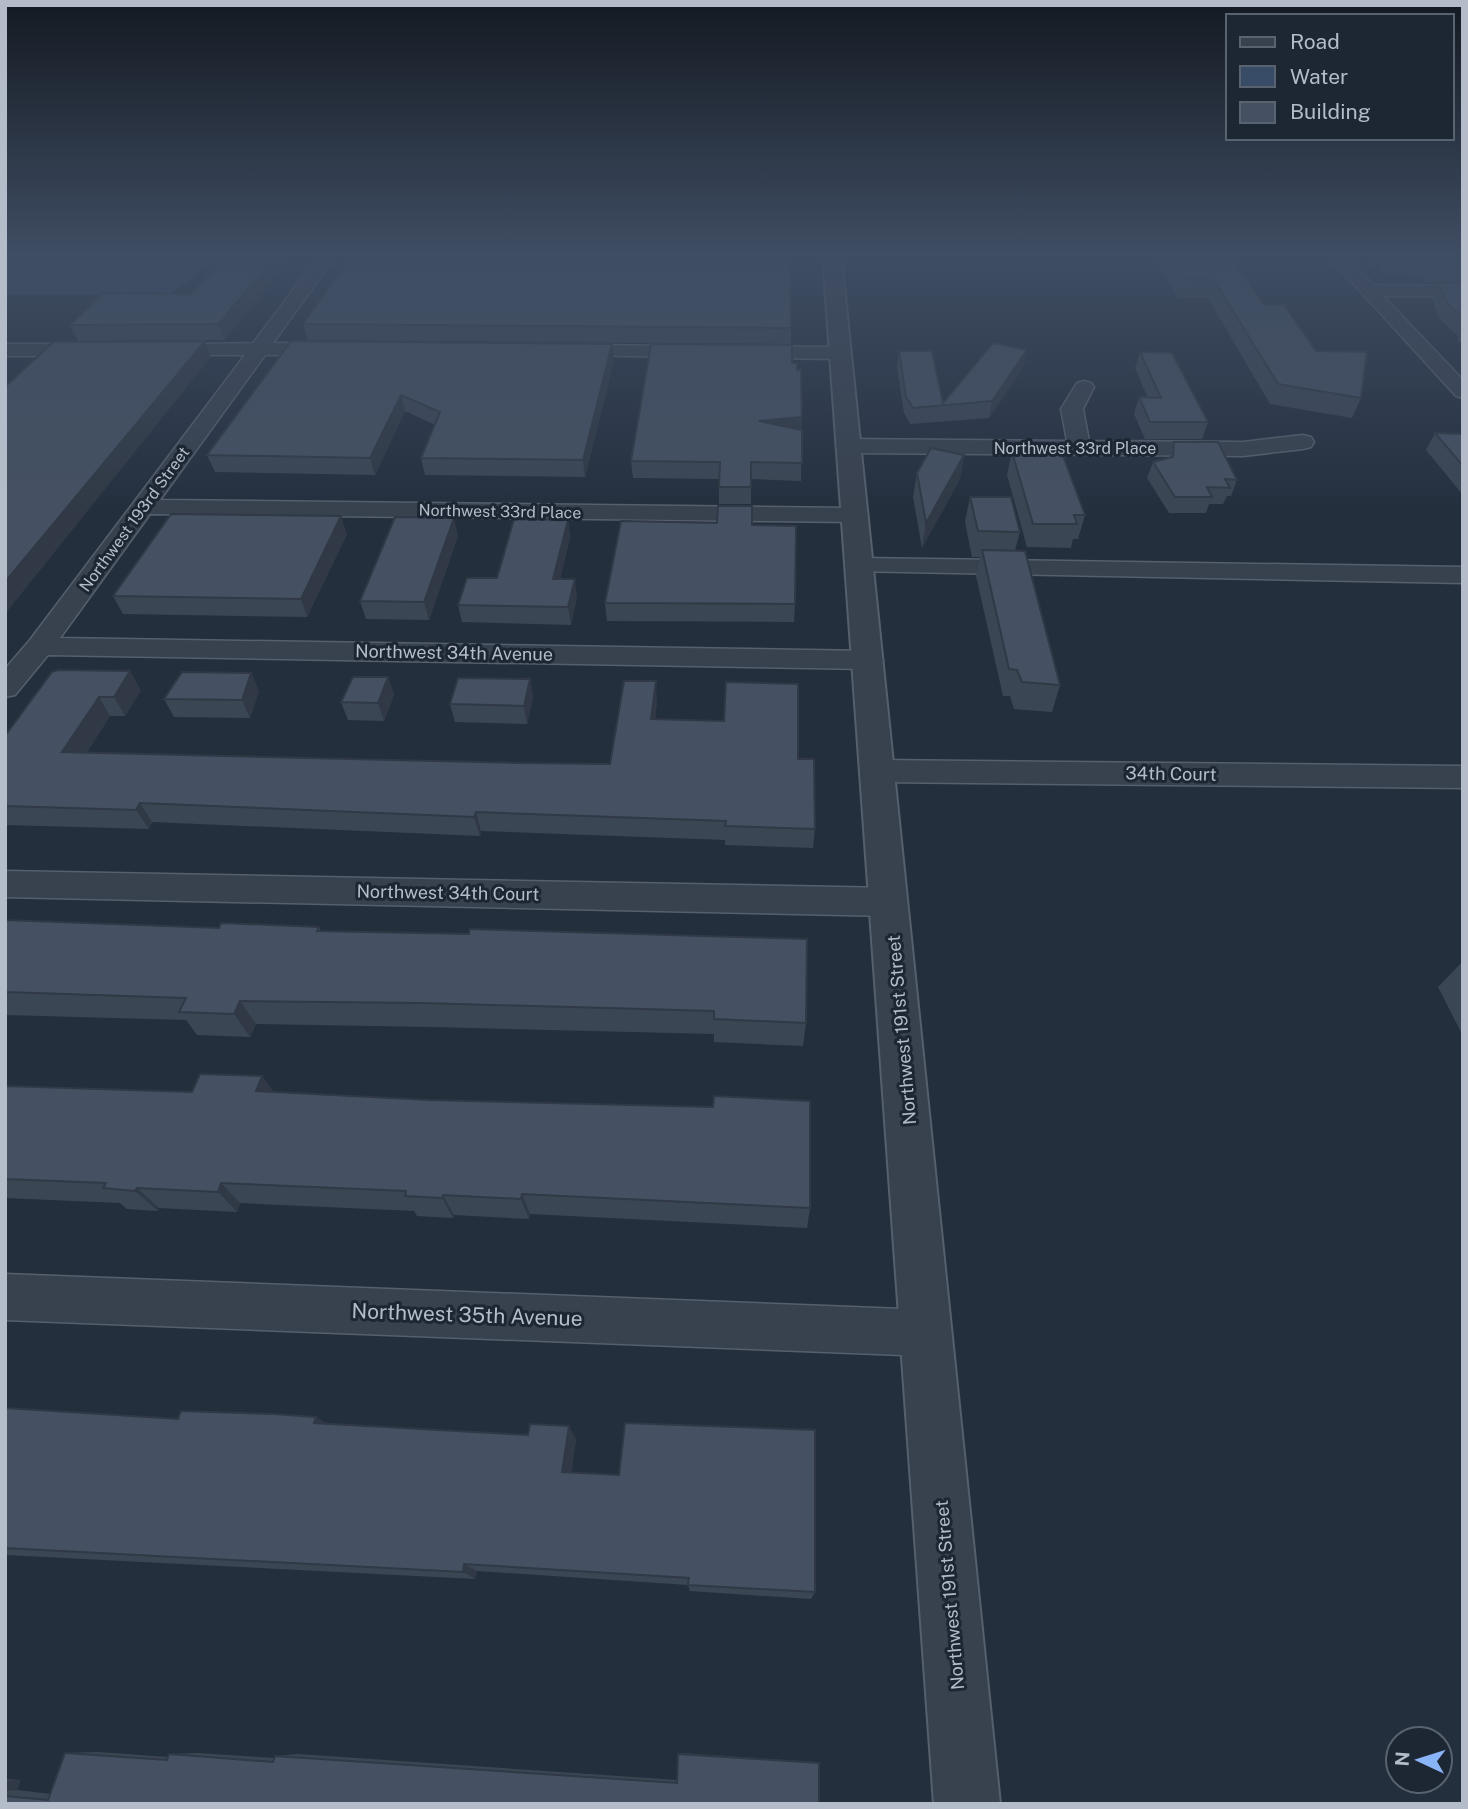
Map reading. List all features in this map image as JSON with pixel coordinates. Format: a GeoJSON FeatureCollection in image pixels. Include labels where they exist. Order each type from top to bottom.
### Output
{"type":"FeatureCollection","features":[{"type":"Feature","properties":{"kind":"street","name":"Northwest 193rd Street"},"geometry":{"type":"LineString","coordinates":[[5,688],[40,646],[265,341]]}},
{"type":"Feature","properties":{"kind":"street","name":"Northwest 191st Street"},"geometry":{"type":"LineString","coordinates":[[839,341],[879,771],[967,1804]]}},
{"type":"Feature","properties":{"kind":"street"},"geometry":{"type":"LineString","coordinates":[[1416,341],[1463,392]]}},
{"type":"Feature","properties":{"kind":"street"},"geometry":{"type":"LineString","coordinates":[[6,356],[106,349]]}},
{"type":"Feature","properties":{"kind":"street"},"geometry":{"type":"LineString","coordinates":[[148,349],[356,349]]}},
{"type":"Feature","properties":{"kind":"street"},"geometry":{"type":"LineString","coordinates":[[550,351],[840,353]]}},
{"type":"Feature","properties":{"kind":"street"},"geometry":{"type":"LineString","coordinates":[[1079,449],[1072,409],[1084,387]]}},
{"type":"Feature","properties":{"kind":"street","name":"Northwest 33rd Place"},"geometry":{"type":"LineString","coordinates":[[847,446],[1243,449],[1303,442]]}},
{"type":"Feature","properties":{"kind":"street","name":"Northwest 33rd Place"},"geometry":{"type":"LineString","coordinates":[[143,507],[856,515]]}},
{"type":"Feature","properties":{"kind":"street"},"geometry":{"type":"LineString","coordinates":[[861,566],[1463,575]]}},
{"type":"Feature","properties":{"kind":"street","name":"Northwest 34th Avenue"},"geometry":{"type":"LineString","coordinates":[[40,646],[869,660]]}},
{"type":"Feature","properties":{"kind":"street","name":"34th Court"},"geometry":{"type":"LineString","coordinates":[[879,771],[1463,777]]}},
{"type":"Feature","properties":{"kind":"street","name":"Northwest 34th Court"},"geometry":{"type":"LineString","coordinates":[[5,884],[890,902]]}},
{"type":"Feature","properties":{"kind":"street","name":"Northwest 35th Avenue"},"geometry":{"type":"LineString","coordinates":[[5,1297],[928,1333]]}},
{"type":"Feature","properties":{"kind":"building"},"geometry":{"type":"Polygon","coordinates":[[[205,341],[5,582],[5,387],[53,342],[205,341]]]}},
{"type":"Feature","properties":{"kind":"building"},"geometry":{"type":"Polygon","coordinates":[[[291,341],[612,344],[583,460],[421,458],[440,412],[401,395],[370,458],[207,455],[291,341]]]}},
{"type":"Feature","properties":{"kind":"building"},"geometry":{"type":"Polygon","coordinates":[[[1252,341],[1309,341],[1316,351],[1367,352],[1361,398],[1278,384],[1252,341]]]}},
{"type":"Feature","properties":{"kind":"building"},"geometry":{"type":"Polygon","coordinates":[[[993,343],[1027,350],[992,401],[913,408],[906,397],[899,351],[932,351],[943,403],[993,343]]]}},
{"type":"Feature","properties":{"kind":"building"},"geometry":{"type":"Polygon","coordinates":[[[651,344],[792,345],[792,363],[797,363],[797,370],[801,370],[802,417],[759,421],[802,430],[802,463],[751,462],[751,487],[719,487],[720,462],[631,461],[651,344]]]}},
{"type":"Feature","properties":{"kind":"building"},"geometry":{"type":"Polygon","coordinates":[[[1140,352],[1172,353],[1208,422],[1150,422],[1139,397],[1161,398],[1140,352]]]}},
{"type":"Feature","properties":{"kind":"building"},"geometry":{"type":"Polygon","coordinates":[[[1435,433],[1463,434],[1463,466],[1435,433]]]}},
{"type":"Feature","properties":{"kind":"building"},"geometry":{"type":"Polygon","coordinates":[[[1174,442],[1218,442],[1237,480],[1225,479],[1230,488],[1207,487],[1212,497],[1175,497],[1153,462],[1173,457],[1174,442]]]}},
{"type":"Feature","properties":{"kind":"building"},"geometry":{"type":"Polygon","coordinates":[[[931,448],[964,455],[926,523],[917,473],[931,448]]]}},
{"type":"Feature","properties":{"kind":"building"},"geometry":{"type":"Polygon","coordinates":[[[1012,452],[1062,453],[1085,515],[1074,515],[1077,524],[1033,524],[1012,452]]]}},
{"type":"Feature","properties":{"kind":"building"},"geometry":{"type":"Polygon","coordinates":[[[970,497],[1011,497],[1020,532],[978,531],[970,497]]]}},
{"type":"Feature","properties":{"kind":"building"},"geometry":{"type":"Polygon","coordinates":[[[718,506],[752,506],[752,525],[796,526],[795,604],[605,603],[621,521],[717,523],[718,506]]]}},
{"type":"Feature","properties":{"kind":"building"},"geometry":{"type":"Polygon","coordinates":[[[171,514],[341,516],[301,599],[113,596],[171,514]]]}},
{"type":"Feature","properties":{"kind":"building"},"geometry":{"type":"Polygon","coordinates":[[[395,517],[454,518],[424,602],[360,601],[395,517]]]}},
{"type":"Feature","properties":{"kind":"building"},"geometry":{"type":"Polygon","coordinates":[[[514,519],[568,520],[553,579],[575,579],[568,607],[458,605],[467,578],[497,578],[514,519]]]}},
{"type":"Feature","properties":{"kind":"building"},"geometry":{"type":"Polygon","coordinates":[[[982,550],[1025,551],[1060,685],[1022,682],[1017,670],[1009,669],[982,550]]]}},
{"type":"Feature","properties":{"kind":"building"},"geometry":{"type":"Polygon","coordinates":[[[130,671],[114,697],[99,697],[62,752],[517,763],[610,764],[624,681],[656,681],[651,719],[724,721],[726,682],[798,684],[798,759],[814,759],[815,829],[725,826],[726,821],[476,812],[474,817],[140,803],[136,810],[5,806],[5,736],[52,672],[130,671]]]}},
{"type":"Feature","properties":{"kind":"building"},"geometry":{"type":"Polygon","coordinates":[[[182,672],[251,673],[242,700],[164,699],[182,672]]]}},
{"type":"Feature","properties":{"kind":"building"},"geometry":{"type":"Polygon","coordinates":[[[353,677],[388,677],[378,703],[341,702],[353,677]]]}},
{"type":"Feature","properties":{"kind":"building"},"geometry":{"type":"Polygon","coordinates":[[[458,678],[530,679],[524,706],[450,704],[458,678]]]}},
{"type":"Feature","properties":{"kind":"building"},"geometry":{"type":"Polygon","coordinates":[[[5,920],[219,928],[221,923],[319,927],[317,931],[469,934],[470,929],[807,939],[806,1023],[714,1019],[714,1011],[422,1003],[240,1001],[234,1014],[179,1012],[186,998],[5,992],[5,920]]]}},
{"type":"Feature","properties":{"kind":"building"},"geometry":{"type":"Polygon","coordinates":[[[200,1074],[262,1076],[256,1091],[429,1100],[713,1107],[714,1096],[810,1101],[810,1208],[522,1194],[521,1199],[443,1195],[442,1198],[405,1196],[406,1191],[221,1183],[218,1192],[137,1188],[135,1191],[103,1188],[106,1183],[5,1179],[5,1086],[192,1092],[200,1074]]]}},
{"type":"Feature","properties":{"kind":"building"},"geometry":{"type":"Polygon","coordinates":[[[5,1408],[178,1419],[181,1411],[273,1414],[316,1417],[314,1423],[528,1435],[530,1424],[569,1426],[562,1472],[619,1475],[625,1423],[815,1430],[815,1592],[688,1585],[689,1578],[464,1564],[463,1572],[5,1548],[5,1408]]]}},
{"type":"Feature","properties":{"kind":"building"},"geometry":{"type":"Polygon","coordinates":[[[65,1753],[167,1760],[169,1754],[273,1762],[275,1756],[677,1783],[678,1754],[819,1763],[819,1804],[5,1804],[5,1796],[48,1800],[65,1753]]]}}]}
